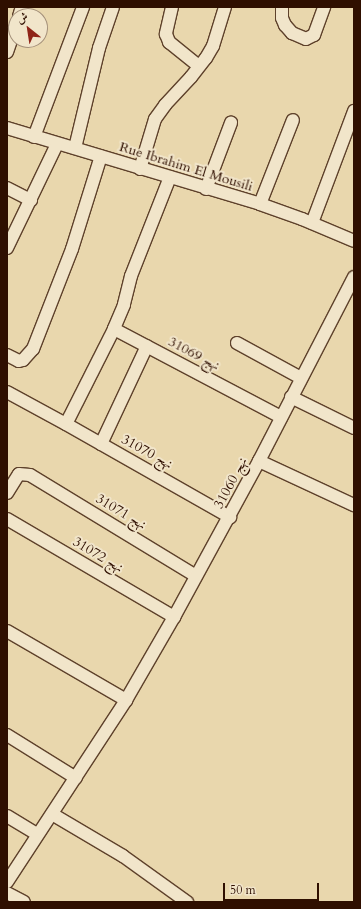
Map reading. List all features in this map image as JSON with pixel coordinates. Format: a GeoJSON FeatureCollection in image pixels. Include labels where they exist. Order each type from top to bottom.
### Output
{"type":"FeatureCollection","features":[{"type":"Feature","properties":{"kind":"street"},"geometry":{"type":"LineString","coordinates":[[34,137],[83,7]]}},
{"type":"Feature","properties":{"kind":"street"},"geometry":{"type":"LineString","coordinates":[[75,148],[99,48],[113,7]]}},
{"type":"Feature","properties":{"kind":"street"},"geometry":{"type":"LineString","coordinates":[[172,7],[166,34],[169,42],[199,66]]}},
{"type":"Feature","properties":{"kind":"street"},"geometry":{"type":"LineString","coordinates":[[140,169],[155,119],[165,105],[199,66],[213,46],[225,7]]}},
{"type":"Feature","properties":{"kind":"street"},"geometry":{"type":"LineString","coordinates":[[282,7],[282,18],[285,26],[292,33],[306,39],[314,36],[324,7]]}},
{"type":"Feature","properties":{"kind":"street"},"geometry":{"type":"LineString","coordinates":[[312,224],[354,111]]}},
{"type":"Feature","properties":{"kind":"street"},"geometry":{"type":"LineString","coordinates":[[260,204],[293,120]]}},
{"type":"Feature","properties":{"kind":"street"},"geometry":{"type":"LineString","coordinates":[[206,189],[231,123]]}},
{"type":"Feature","properties":{"kind":"street","name":"Rue Ibrahim El Mousili"},"geometry":{"type":"LineString","coordinates":[[7,128],[260,204],[353,239]]}},
{"type":"Feature","properties":{"kind":"street"},"geometry":{"type":"LineString","coordinates":[[7,248],[11,232],[31,200],[57,144]]}},
{"type":"Feature","properties":{"kind":"street"},"geometry":{"type":"LineString","coordinates":[[7,355],[19,361],[23,360],[33,349],[72,249],[101,156]]}},
{"type":"Feature","properties":{"kind":"street"},"geometry":{"type":"LineString","coordinates":[[66,424],[76,407],[114,329],[124,305],[131,276],[170,178]]}},
{"type":"Feature","properties":{"kind":"street"},"geometry":{"type":"LineString","coordinates":[[7,188],[31,200]]}},
{"type":"Feature","properties":{"kind":"street","name":"نهج 31060"},"geometry":{"type":"LineString","coordinates":[[76,778],[126,700],[230,517],[354,277]]}},
{"type":"Feature","properties":{"kind":"street","name":"نهج 31069"},"geometry":{"type":"LineString","coordinates":[[114,329],[281,417]]}},
{"type":"Feature","properties":{"kind":"street"},"geometry":{"type":"LineString","coordinates":[[237,343],[301,378]]}},
{"type":"Feature","properties":{"kind":"street"},"geometry":{"type":"LineString","coordinates":[[101,444],[147,346]]}},
{"type":"Feature","properties":{"kind":"street","name":"نهج 31070"},"geometry":{"type":"LineString","coordinates":[[7,392],[230,517]]}},
{"type":"Feature","properties":{"kind":"street"},"geometry":{"type":"LineString","coordinates":[[291,397],[354,428]]}},
{"type":"Feature","properties":{"kind":"street"},"geometry":{"type":"LineString","coordinates":[[260,461],[354,506]]}},
{"type":"Feature","properties":{"kind":"street","name":"نهج 31071"},"geometry":{"type":"LineString","coordinates":[[7,493],[19,474],[30,475],[196,576]]}},
{"type":"Feature","properties":{"kind":"street","name":"نهج 31072"},"geometry":{"type":"LineString","coordinates":[[7,519],[174,617]]}},
{"type":"Feature","properties":{"kind":"street"},"geometry":{"type":"LineString","coordinates":[[7,631],[126,700]]}},
{"type":"Feature","properties":{"kind":"street"},"geometry":{"type":"LineString","coordinates":[[7,735],[76,778],[52,814],[11,868],[7,882]]}},
{"type":"Feature","properties":{"kind":"street"},"geometry":{"type":"LineString","coordinates":[[52,814],[123,856],[187,902]]}},
{"type":"Feature","properties":{"kind":"street"},"geometry":{"type":"LineString","coordinates":[[7,816],[37,834]]}},
{"type":"Feature","properties":{"kind":"street"},"geometry":{"type":"LineString","coordinates":[[7,893],[24,902]]}}]}
